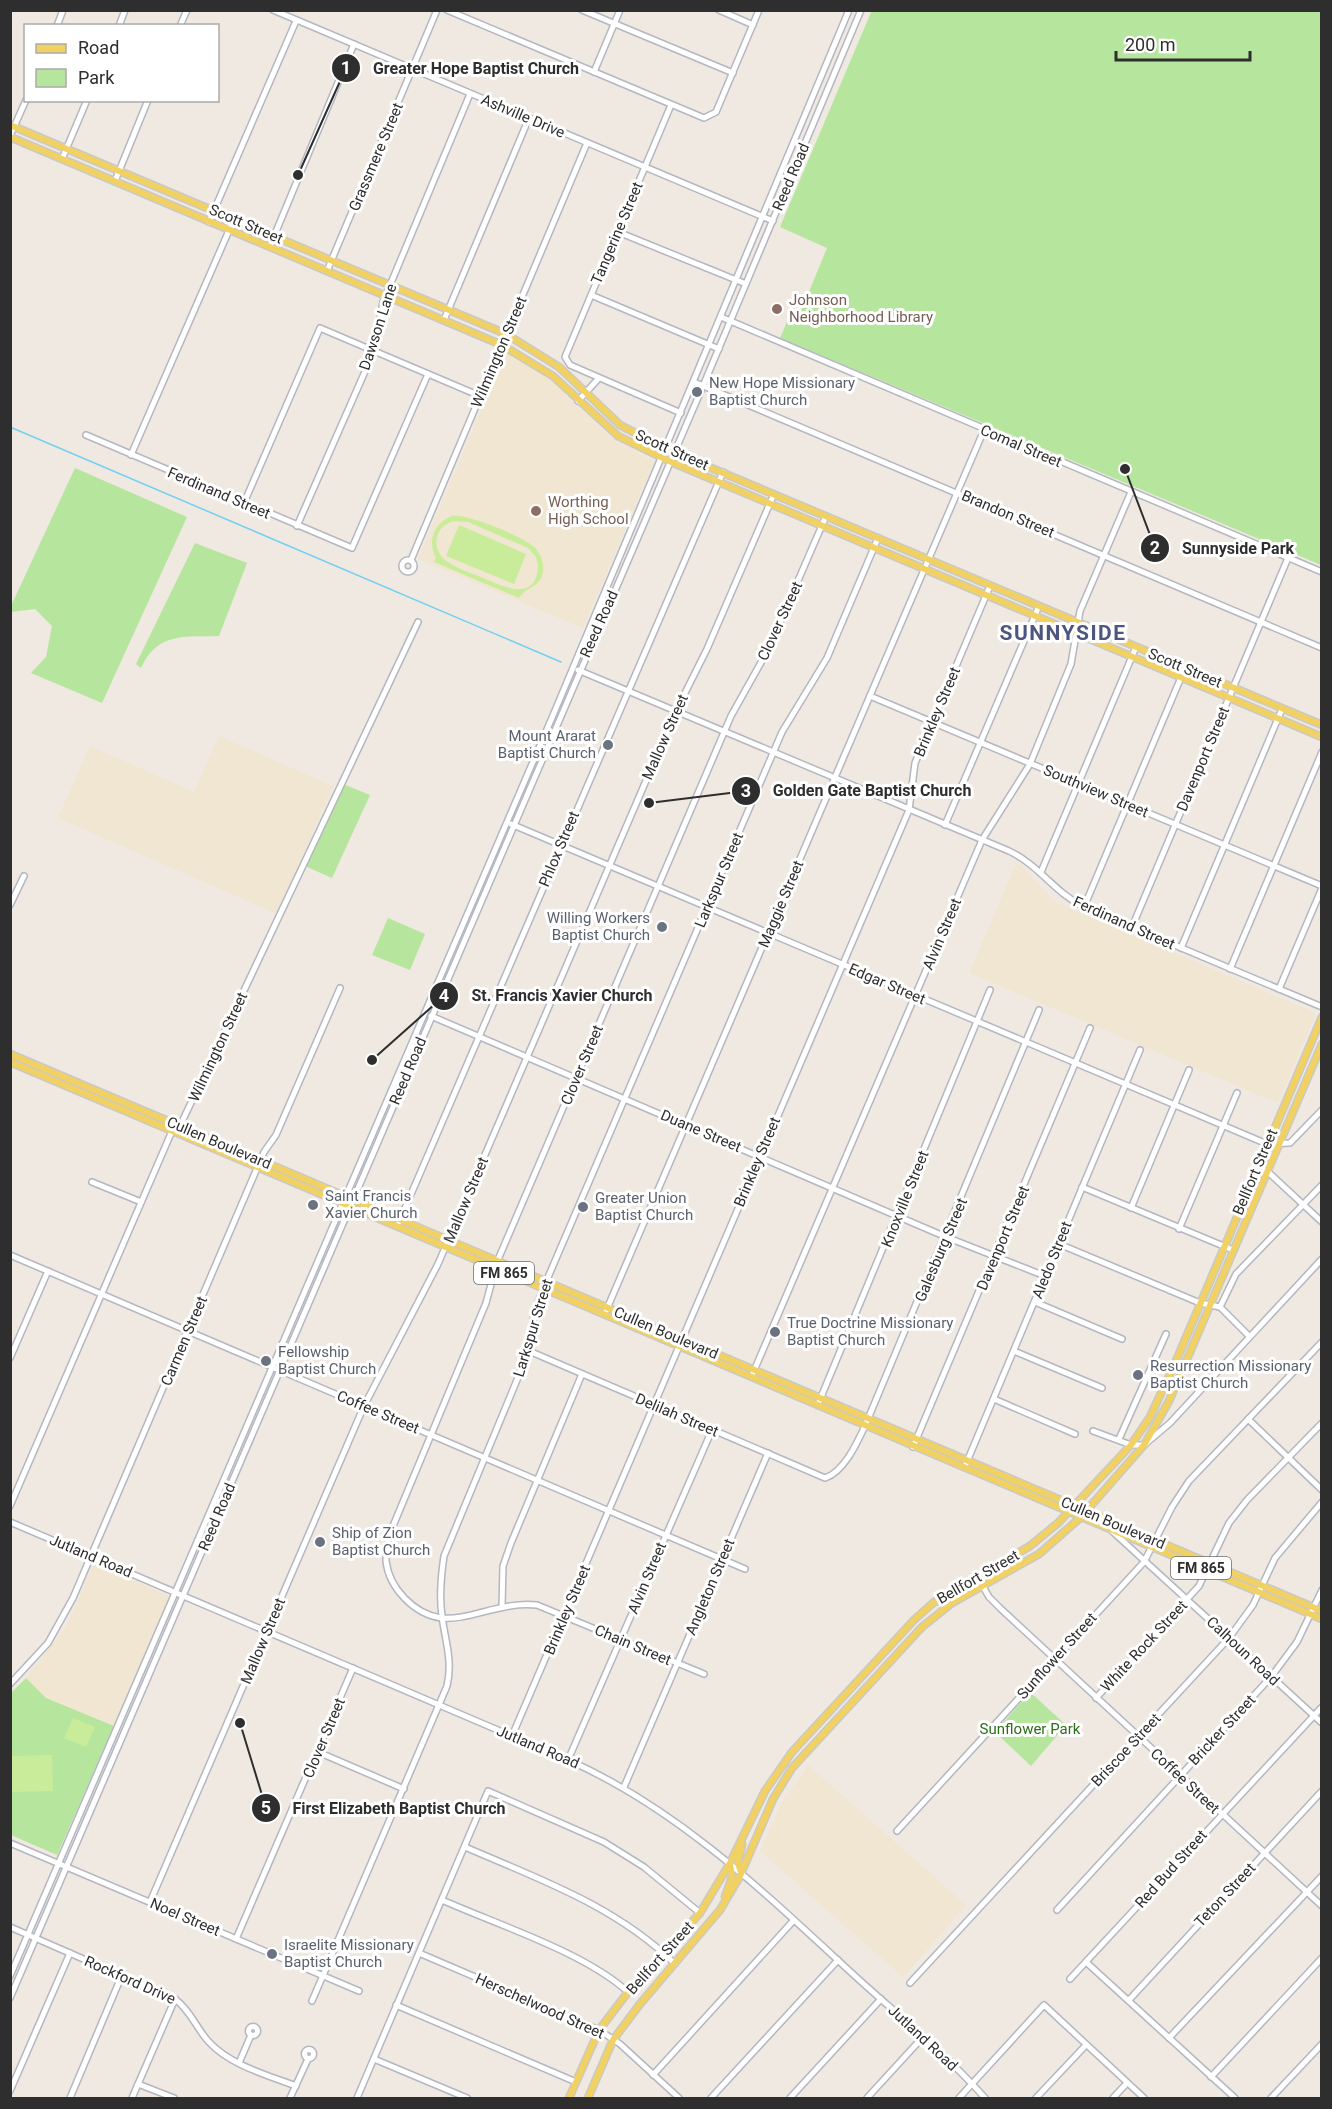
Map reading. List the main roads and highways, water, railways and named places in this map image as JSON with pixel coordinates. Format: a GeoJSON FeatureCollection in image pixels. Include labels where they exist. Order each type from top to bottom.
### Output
{"type":"FeatureCollection","features":[{"type":"Feature","properties":{"kind":"main road","name":"Scott Street"},"geometry":{"type":"LineString","coordinates":[[13,126],[506,334],[559,367],[620,425],[669,450],[1322,725]]}},
{"type":"Feature","properties":{"kind":"main road","name":"Scott Street"},"geometry":{"type":"LineString","coordinates":[[10,136],[502,345],[553,376],[618,436],[666,459],[986,597],[1322,737]]}},
{"type":"Feature","properties":{"kind":"main road"},"geometry":{"type":"LineString","coordinates":[[163,202],[168,191]]}},
{"type":"Feature","properties":{"kind":"main road","name":"Bellfort Street"},"geometry":{"type":"LineString","coordinates":[[569,2098],[599,2030],[628,1992],[700,1913],[730,1863],[754,1812],[784,1762],[914,1620],[949,1592],[1013,1557],[1043,1537],[1131,1445],[1150,1417],[1176,1361],[1322,1017]]}},
{"type":"Feature","properties":{"kind":"main road","name":"Bellfort Street"},"geometry":{"type":"LineString","coordinates":[[588,2098],[614,2040],[640,2004],[720,1910],[741,1872],[765,1816],[792,1768],[922,1627],[952,1603],[1017,1567],[1055,1542],[1086,1512],[1144,1445],[1185,1364],[1322,1043]]}},
{"type":"Feature","properties":{"kind":"main road","name":"Cullen Boulevard"},"geometry":{"type":"LineString","coordinates":[[11,1058],[62,1076],[172,1131],[258,1168],[344,1200]]}},
{"type":"Feature","properties":{"kind":"main road","name":"Cullen Boulevard"},"geometry":{"type":"LineString","coordinates":[[11,1058],[63,1085],[180,1126],[261,1161],[494,1269],[544,1286],[914,1444],[1074,1506],[1156,1541],[1259,1593],[1312,1611],[1322,1611]]}},
{"type":"Feature","properties":{"kind":"main road"},"geometry":{"type":"LineString","coordinates":[[62,1076],[63,1085]]}},
{"type":"Feature","properties":{"kind":"main road"},"geometry":{"type":"LineString","coordinates":[[1289,1092],[1299,1096]]}},
{"type":"Feature","properties":{"kind":"main road","name":"Cullen Boulevard"},"geometry":{"type":"LineString","coordinates":[[398,1224],[448,1240],[544,1286]]}},
{"type":"Feature","properties":{"kind":"main road"},"geometry":{"type":"LineString","coordinates":[[1176,1361],[1185,1364]]}},
{"type":"Feature","properties":{"kind":"main road","name":"Cullen Boulevard"},"geometry":{"type":"LineString","coordinates":[[965,1465],[1152,1548],[1262,1586],[1312,1611],[1322,1619]]}},
{"type":"Feature","properties":{"kind":"main road"},"geometry":{"type":"LineString","coordinates":[[1013,1557],[1017,1567]]}},
{"type":"Feature","properties":{"kind":"main road"},"geometry":{"type":"LineString","coordinates":[[914,1620],[922,1627]]}},
{"type":"Feature","properties":{"kind":"main road"},"geometry":{"type":"LineString","coordinates":[[870,1667],[878,1674]]}},
{"type":"Feature","properties":{"kind":"main road"},"geometry":{"type":"LineString","coordinates":[[827,1713],[835,1721]]}},
{"type":"Feature","properties":{"kind":"main road"},"geometry":{"type":"LineString","coordinates":[[784,1762],[792,1768]]}},
{"type":"Feature","properties":{"kind":"main road"},"geometry":{"type":"LineString","coordinates":[[754,1812],[765,1816]]}},
{"type":"Feature","properties":{"kind":"main road"},"geometry":{"type":"LineString","coordinates":[[741,1872],[738,1863],[745,1834]]}},
{"type":"Feature","properties":{"kind":"main road"},"geometry":{"type":"LineString","coordinates":[[720,1910],[732,1877],[730,1863]]}},
{"type":"Feature","properties":{"kind":"waterway"},"geometry":{"type":"LineString","coordinates":[[10,427],[561,662]]}},
{"type":"Feature","properties":{"kind":"place","name":"Greater Hope Baptist Church"},"geometry":{"type":"Point","coordinates":[298,175]}},
{"type":"Feature","properties":{"kind":"place","name":"Johnson Neighborhood Library"},"geometry":{"type":"Point","coordinates":[777,309]}},
{"type":"Feature","properties":{"kind":"place","name":"New Hope Missionary Baptist Church"},"geometry":{"type":"Point","coordinates":[697,392]}},
{"type":"Feature","properties":{"kind":"place","name":"Sunnyside Park"},"geometry":{"type":"Point","coordinates":[1125,469]}},
{"type":"Feature","properties":{"kind":"place","name":"Worthing High School"},"geometry":{"type":"Point","coordinates":[536,511]}},
{"type":"Feature","properties":{"kind":"place","name":"Mount Ararat Baptist Church"},"geometry":{"type":"Point","coordinates":[608,745]}},
{"type":"Feature","properties":{"kind":"place","name":"Golden Gate Baptist Church"},"geometry":{"type":"Point","coordinates":[649,803]}},
{"type":"Feature","properties":{"kind":"place","name":"Willing Workers Baptist Church"},"geometry":{"type":"Point","coordinates":[662,927]}},
{"type":"Feature","properties":{"kind":"place","name":"St. Francis Xavier Church"},"geometry":{"type":"Point","coordinates":[372,1060]}},
{"type":"Feature","properties":{"kind":"place","name":"Saint Francis Xavier Church"},"geometry":{"type":"Point","coordinates":[313,1205]}},
{"type":"Feature","properties":{"kind":"place","name":"Greater Union Baptist Church"},"geometry":{"type":"Point","coordinates":[583,1207]}},
{"type":"Feature","properties":{"kind":"place","name":"True Doctrine Missionary Baptist Church"},"geometry":{"type":"Point","coordinates":[775,1332]}},
{"type":"Feature","properties":{"kind":"place","name":"Fellowship Baptist Church"},"geometry":{"type":"Point","coordinates":[266,1361]}},
{"type":"Feature","properties":{"kind":"place","name":"Resurrection Missionary Baptist Church"},"geometry":{"type":"Point","coordinates":[1138,1375]}},
{"type":"Feature","properties":{"kind":"place","name":"Ship of Zion Baptist Church"},"geometry":{"type":"Point","coordinates":[320,1542]}},
{"type":"Feature","properties":{"kind":"place","name":"First Elizabeth Baptist Church"},"geometry":{"type":"Point","coordinates":[240,1723]}},
{"type":"Feature","properties":{"kind":"place","name":"Israelite Missionary Baptist Church"},"geometry":{"type":"Point","coordinates":[272,1954]}},
{"type":"Feature","properties":{"kind":"district","name":"SUNNYSIDE"},"geometry":{"type":"Point","coordinates":[1063,633]}},
{"type":"Feature","properties":{"kind":"park label","name":"Sunflower Park"},"geometry":{"type":"Point","coordinates":[1030,1729]}}]}
